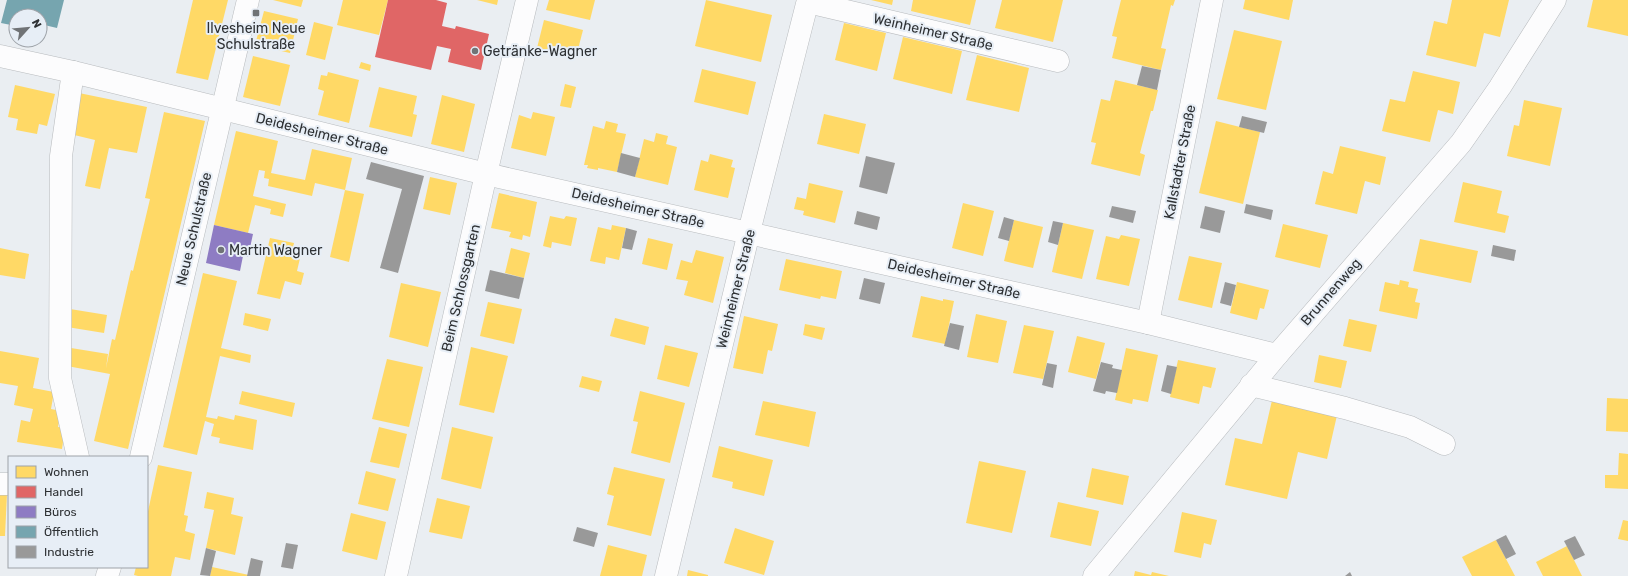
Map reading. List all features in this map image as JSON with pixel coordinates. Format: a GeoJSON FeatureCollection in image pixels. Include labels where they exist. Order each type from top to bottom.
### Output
{"type":"FeatureCollection","features":[{"type":"Feature","properties":{"kind":"street","name":"Neue Schulstraße"},"geometry":{"type":"LineString","coordinates":[[141,456],[248,0]]}},
{"type":"Feature","properties":{"kind":"street","name":"Beim Schlossgarten"},"geometry":{"type":"LineString","coordinates":[[396,576],[486,174],[527,0]]}},
{"type":"Feature","properties":{"kind":"street","name":"Kallstadter Straße"},"geometry":{"type":"LineString","coordinates":[[1148,323],[1212,0]]}},
{"type":"Feature","properties":{"kind":"street","name":"Brunnenweg"},"geometry":{"type":"LineString","coordinates":[[1094,576],[1277,355],[1461,143],[1500,87],[1555,0]]}},
{"type":"Feature","properties":{"kind":"street","name":"Weinheimer Straße"},"geometry":{"type":"LineString","coordinates":[[666,576],[749,232],[808,1],[1058,61]]}},
{"type":"Feature","properties":{"kind":"street","name":"Deidesheimer Straße"},"geometry":{"type":"LineString","coordinates":[[0,56],[73,72],[486,174],[1148,323],[1277,355]]}},
{"type":"Feature","properties":{"kind":"street"},"geometry":{"type":"LineString","coordinates":[[73,72],[61,156],[60,378],[78,456]]}},
{"type":"Feature","properties":{"kind":"street"},"geometry":{"type":"LineString","coordinates":[[1252,385],[1410,426],[1444,444]]}},
{"type":"Feature","properties":{"kind":"building: Wohnen"},"geometry":{"type":"Polygon","coordinates":[[[193,0],[228,0],[208,80],[176,73],[193,0]]]}},
{"type":"Feature","properties":{"kind":"building: Wohnen"},"geometry":{"type":"Polygon","coordinates":[[[273,0],[303,0],[301,7],[273,0]]]}},
{"type":"Feature","properties":{"kind":"building: Wohnen"},"geometry":{"type":"Polygon","coordinates":[[[343,0],[388,0],[379,35],[337,25],[343,0]]]}},
{"type":"Feature","properties":{"kind":"building: Wohnen"},"geometry":{"type":"Polygon","coordinates":[[[477,0],[498,0],[497,5],[477,0]]]}},
{"type":"Feature","properties":{"kind":"building: Wohnen"},"geometry":{"type":"Polygon","coordinates":[[[549,0],[595,0],[590,20],[546,10],[549,0]]]}},
{"type":"Feature","properties":{"kind":"building: Wohnen"},"geometry":{"type":"Polygon","coordinates":[[[706,0],[772,15],[761,62],[695,46],[706,0]]]}},
{"type":"Feature","properties":{"kind":"building: Wohnen"},"geometry":{"type":"Polygon","coordinates":[[[871,0],[893,0],[892,5],[871,0]]]}},
{"type":"Feature","properties":{"kind":"building: Wohnen"},"geometry":{"type":"Polygon","coordinates":[[[913,0],[976,0],[970,25],[911,11],[913,0]]]}},
{"type":"Feature","properties":{"kind":"building: Wohnen"},"geometry":{"type":"Polygon","coordinates":[[[1002,0],[1063,0],[1053,42],[995,28],[1002,0]]]}},
{"type":"Feature","properties":{"kind":"building: Wohnen"},"geometry":{"type":"Polygon","coordinates":[[[1121,0],[1175,0],[1173,6],[1171,5],[1161,48],[1166,49],[1161,70],[1112,58],[1117,37],[1112,36],[1121,0]]]}},
{"type":"Feature","properties":{"kind":"building: Wohnen"},"geometry":{"type":"Polygon","coordinates":[[[1245,0],[1293,0],[1289,20],[1243,9],[1245,0]]]}},
{"type":"Feature","properties":{"kind":"building: Wohnen"},"geometry":{"type":"Polygon","coordinates":[[[1452,0],[1509,0],[1500,37],[1484,33],[1476,67],[1426,55],[1434,21],[1447,24],[1452,0]]]}},
{"type":"Feature","properties":{"kind":"building: Wohnen"},"geometry":{"type":"Polygon","coordinates":[[[1593,0],[1628,0],[1628,36],[1587,27],[1593,0]]]}},
{"type":"Feature","properties":{"kind":"building: Wohnen"},"geometry":{"type":"Polygon","coordinates":[[[264,11],[298,19],[290,53],[255,45],[264,11]]]}},
{"type":"Feature","properties":{"kind":"building: Wohnen"},"geometry":{"type":"Polygon","coordinates":[[[544,20],[583,30],[576,57],[537,48],[544,20]]]}},
{"type":"Feature","properties":{"kind":"building: Wohnen"},"geometry":{"type":"Polygon","coordinates":[[[314,22],[333,27],[325,60],[306,55],[314,22]]]}},
{"type":"Feature","properties":{"kind":"building: Wohnen"},"geometry":{"type":"Polygon","coordinates":[[[844,23],[886,33],[877,71],[835,60],[844,23]]]}},
{"type":"Feature","properties":{"kind":"building: Wohnen"},"geometry":{"type":"Polygon","coordinates":[[[1234,30],[1282,41],[1266,110],[1217,99],[1234,30]]]}},
{"type":"Feature","properties":{"kind":"building: Wohnen"},"geometry":{"type":"Polygon","coordinates":[[[903,37],[962,51],[952,94],[893,79],[903,37]]]}},
{"type":"Feature","properties":{"kind":"building: Wohnen"},"geometry":{"type":"Polygon","coordinates":[[[977,55],[1029,68],[1019,112],[966,100],[977,55]]]}},
{"type":"Feature","properties":{"kind":"building: Wohnen"},"geometry":{"type":"Polygon","coordinates":[[[253,56],[290,65],[280,106],[243,97],[253,56]]]}},
{"type":"Feature","properties":{"kind":"building: Wohnen"},"geometry":{"type":"Polygon","coordinates":[[[361,62],[371,65],[370,71],[359,68],[361,62]]]}},
{"type":"Feature","properties":{"kind":"building: Wohnen"},"geometry":{"type":"Polygon","coordinates":[[[702,69],[756,82],[748,115],[694,102],[702,69]]]}},
{"type":"Feature","properties":{"kind":"building: Wohnen"},"geometry":{"type":"Polygon","coordinates":[[[1413,71],[1460,82],[1453,114],[1438,110],[1430,142],[1382,131],[1390,99],[1405,102],[1413,71]]]}},
{"type":"Feature","properties":{"kind":"building: Wohnen"},"geometry":{"type":"Polygon","coordinates":[[[328,72],[359,80],[349,123],[318,115],[324,91],[318,89],[321,75],[327,76],[328,72]]]}},
{"type":"Feature","properties":{"kind":"building: Wohnen"},"geometry":{"type":"Polygon","coordinates":[[[1115,80],[1158,90],[1140,153],[1145,155],[1140,176],[1091,164],[1096,143],[1091,142],[1101,99],[1110,101],[1115,80]]]}},
{"type":"Feature","properties":{"kind":"building: Wohnen"},"geometry":{"type":"Polygon","coordinates":[[[565,84],[576,87],[571,108],[560,106],[565,84]]]}},
{"type":"Feature","properties":{"kind":"building: Wohnen"},"geometry":{"type":"Polygon","coordinates":[[[15,85],[55,94],[47,126],[39,124],[37,134],[16,130],[18,119],[8,117],[15,85]]]}},
{"type":"Feature","properties":{"kind":"building: Wohnen"},"geometry":{"type":"Polygon","coordinates":[[[379,87],[417,96],[413,114],[417,115],[412,137],[369,127],[379,87]]]}},
{"type":"Feature","properties":{"kind":"building: Wohnen"},"geometry":{"type":"Polygon","coordinates":[[[79,93],[147,107],[137,153],[109,148],[100,189],[85,186],[95,140],[70,134],[79,93]]]}},
{"type":"Feature","properties":{"kind":"building: Wohnen"},"geometry":{"type":"Polygon","coordinates":[[[442,95],[475,104],[464,152],[431,144],[442,95]]]}},
{"type":"Feature","properties":{"kind":"building: Wohnen"},"geometry":{"type":"Polygon","coordinates":[[[1524,100],[1562,108],[1550,166],[1507,156],[1514,125],[1519,126],[1524,100]]]}},
{"type":"Feature","properties":{"kind":"building: Wohnen"},"geometry":{"type":"Polygon","coordinates":[[[164,112],[205,121],[128,449],[94,441],[110,374],[67,366],[71,348],[108,354],[106,368],[112,339],[115,340],[131,270],[133,271],[150,199],[145,198],[164,112]]]}},
{"type":"Feature","properties":{"kind":"building: Wohnen"},"geometry":{"type":"Polygon","coordinates":[[[533,112],[555,117],[546,156],[511,148],[519,115],[531,119],[533,112]]]}},
{"type":"Feature","properties":{"kind":"building: Wohnen"},"geometry":{"type":"Polygon","coordinates":[[[824,114],[866,124],[859,154],[817,144],[824,114]]]}},
{"type":"Feature","properties":{"kind":"building: Wohnen"},"geometry":{"type":"Polygon","coordinates":[[[606,121],[618,124],[616,132],[626,134],[617,172],[598,168],[598,170],[587,168],[588,165],[584,165],[593,126],[604,129],[606,121]]]}},
{"type":"Feature","properties":{"kind":"building: Wohnen"},"geometry":{"type":"Polygon","coordinates":[[[1216,121],[1260,132],[1243,204],[1199,193],[1216,121]]]}},
{"type":"Feature","properties":{"kind":"building: Wohnen"},"geometry":{"type":"Polygon","coordinates":[[[236,131],[278,141],[271,173],[305,180],[312,149],[352,158],[345,190],[315,183],[312,196],[268,186],[269,179],[264,178],[265,171],[259,170],[253,196],[286,204],[283,217],[270,214],[271,209],[255,205],[248,233],[214,225],[236,131]]]}},
{"type":"Feature","properties":{"kind":"building: Wohnen"},"geometry":{"type":"Polygon","coordinates":[[[656,133],[668,136],[666,144],[677,147],[668,185],[635,177],[644,139],[654,142],[656,133]]]}},
{"type":"Feature","properties":{"kind":"building: Wohnen"},"geometry":{"type":"Polygon","coordinates":[[[1340,146],[1386,157],[1380,185],[1365,181],[1357,214],[1315,204],[1323,171],[1333,174],[1340,146]]]}},
{"type":"Feature","properties":{"kind":"building: Wohnen"},"geometry":{"type":"Polygon","coordinates":[[[710,154],[733,160],[731,167],[735,168],[728,198],[694,190],[701,160],[708,162],[710,154]]]}},
{"type":"Feature","properties":{"kind":"building: Wohnen"},"geometry":{"type":"Polygon","coordinates":[[[430,177],[457,183],[450,215],[423,209],[430,177]]]}},
{"type":"Feature","properties":{"kind":"building: Wohnen"},"geometry":{"type":"Polygon","coordinates":[[[1463,182],[1502,191],[1497,213],[1509,216],[1505,233],[1454,222],[1463,182]]]}},
{"type":"Feature","properties":{"kind":"building: Wohnen"},"geometry":{"type":"Polygon","coordinates":[[[809,183],[843,191],[835,223],[803,215],[804,211],[794,209],[797,197],[806,199],[809,183]]]}},
{"type":"Feature","properties":{"kind":"building: Wohnen"},"geometry":{"type":"Polygon","coordinates":[[[345,190],[364,194],[349,262],[330,257],[345,190]]]}},
{"type":"Feature","properties":{"kind":"building: Wohnen"},"geometry":{"type":"Polygon","coordinates":[[[499,193],[537,202],[530,237],[523,235],[522,240],[509,237],[511,232],[491,228],[499,193]]]}},
{"type":"Feature","properties":{"kind":"building: Wohnen"},"geometry":{"type":"Polygon","coordinates":[[[963,203],[994,211],[983,256],[952,248],[963,203]]]}},
{"type":"Feature","properties":{"kind":"building: Wohnen"},"geometry":{"type":"Polygon","coordinates":[[[550,216],[564,219],[566,216],[577,218],[571,246],[552,242],[551,248],[543,246],[550,216]]]}},
{"type":"Feature","properties":{"kind":"building: Wohnen"},"geometry":{"type":"Polygon","coordinates":[[[1014,220],[1043,227],[1033,268],[1004,261],[1014,220]]]}},
{"type":"Feature","properties":{"kind":"building: Wohnen"},"geometry":{"type":"Polygon","coordinates":[[[1063,223],[1094,230],[1082,279],[1052,272],[1063,223]]]}},
{"type":"Feature","properties":{"kind":"building: Wohnen"},"geometry":{"type":"Polygon","coordinates":[[[1283,224],[1328,235],[1320,268],[1275,257],[1283,224]]]}},
{"type":"Feature","properties":{"kind":"building: Wohnen"},"geometry":{"type":"Polygon","coordinates":[[[612,225],[626,228],[619,260],[606,257],[605,264],[590,261],[598,227],[611,230],[612,225]]]}},
{"type":"Feature","properties":{"kind":"building: Wohnen"},"geometry":{"type":"Polygon","coordinates":[[[1121,235],[1140,239],[1129,286],[1096,279],[1106,236],[1119,239],[1121,235]]]}},
{"type":"Feature","properties":{"kind":"building: Wohnen"},"geometry":{"type":"Polygon","coordinates":[[[270,238],[294,243],[292,252],[301,254],[297,271],[304,273],[301,285],[285,281],[280,299],[257,294],[270,238]]]}},
{"type":"Feature","properties":{"kind":"building: Wohnen"},"geometry":{"type":"Polygon","coordinates":[[[648,238],[673,244],[667,270],[642,264],[648,238]]]}},
{"type":"Feature","properties":{"kind":"building: Wohnen"},"geometry":{"type":"Polygon","coordinates":[[[1420,239],[1478,251],[1471,283],[1413,271],[1420,239]]]}},
{"type":"Feature","properties":{"kind":"building: Wohnen"},"geometry":{"type":"Polygon","coordinates":[[[0,248],[29,254],[25,279],[0,275],[0,248]]]}},
{"type":"Feature","properties":{"kind":"building: Wohnen"},"geometry":{"type":"Polygon","coordinates":[[[511,248],[530,253],[524,278],[505,273],[511,248]]]}},
{"type":"Feature","properties":{"kind":"building: Wohnen"},"geometry":{"type":"Polygon","coordinates":[[[696,250],[724,257],[713,303],[684,295],[688,281],[676,279],[681,260],[692,263],[696,250]]]}},
{"type":"Feature","properties":{"kind":"building: Wohnen"},"geometry":{"type":"Polygon","coordinates":[[[1189,256],[1222,263],[1212,308],[1178,300],[1189,256]]]}},
{"type":"Feature","properties":{"kind":"building: Wohnen"},"geometry":{"type":"Polygon","coordinates":[[[786,259],[842,271],[836,299],[821,296],[820,299],[779,290],[786,259]]]}},
{"type":"Feature","properties":{"kind":"building: Wohnen"},"geometry":{"type":"Polygon","coordinates":[[[203,273],[237,281],[221,348],[251,355],[250,363],[220,356],[206,417],[217,419],[218,416],[234,420],[235,415],[257,420],[253,450],[219,443],[220,438],[211,436],[214,424],[205,421],[197,455],[163,447],[203,273]]]}},
{"type":"Feature","properties":{"kind":"building: Wohnen"},"geometry":{"type":"Polygon","coordinates":[[[1400,280],[1409,282],[1408,287],[1418,289],[1415,302],[1420,303],[1417,319],[1379,311],[1385,282],[1399,285],[1400,280]]]}},
{"type":"Feature","properties":{"kind":"building: Wohnen"},"geometry":{"type":"Polygon","coordinates":[[[1237,282],[1269,290],[1264,309],[1260,308],[1257,320],[1230,313],[1237,282]]]}},
{"type":"Feature","properties":{"kind":"building: Wohnen"},"geometry":{"type":"Polygon","coordinates":[[[401,283],[441,292],[428,347],[389,337],[401,283]]]}},
{"type":"Feature","properties":{"kind":"building: Wohnen"},"geometry":{"type":"Polygon","coordinates":[[[921,296],[943,301],[943,299],[954,301],[945,344],[912,337],[921,296]]]}},
{"type":"Feature","properties":{"kind":"building: Wohnen"},"geometry":{"type":"Polygon","coordinates":[[[488,302],[522,309],[514,344],[480,336],[488,302]]]}},
{"type":"Feature","properties":{"kind":"building: Wohnen"},"geometry":{"type":"Polygon","coordinates":[[[70,309],[107,315],[104,333],[67,327],[70,309]]]}},
{"type":"Feature","properties":{"kind":"building: Wohnen"},"geometry":{"type":"Polygon","coordinates":[[[245,313],[271,319],[268,331],[243,325],[245,313]]]}},
{"type":"Feature","properties":{"kind":"building: Wohnen"},"geometry":{"type":"Polygon","coordinates":[[[976,314],[1007,321],[998,363],[967,357],[976,314]]]}},
{"type":"Feature","properties":{"kind":"building: Wohnen"},"geometry":{"type":"Polygon","coordinates":[[[744,316],[778,324],[772,351],[768,350],[763,374],[733,368],[744,316]]]}},
{"type":"Feature","properties":{"kind":"building: Wohnen"},"geometry":{"type":"Polygon","coordinates":[[[615,318],[649,327],[645,345],[610,336],[615,318]]]}},
{"type":"Feature","properties":{"kind":"building: Wohnen"},"geometry":{"type":"Polygon","coordinates":[[[1349,319],[1377,325],[1371,352],[1343,346],[1349,319]]]}},
{"type":"Feature","properties":{"kind":"building: Wohnen"},"geometry":{"type":"Polygon","coordinates":[[[805,324],[825,328],[822,340],[803,335],[805,324]]]}},
{"type":"Feature","properties":{"kind":"building: Wohnen"},"geometry":{"type":"Polygon","coordinates":[[[1024,325],[1054,331],[1043,379],[1013,373],[1024,325]]]}},
{"type":"Feature","properties":{"kind":"building: Wohnen"},"geometry":{"type":"Polygon","coordinates":[[[1077,336],[1105,343],[1096,379],[1068,372],[1077,336]]]}},
{"type":"Feature","properties":{"kind":"building: Wohnen"},"geometry":{"type":"Polygon","coordinates":[[[665,345],[698,353],[689,387],[657,379],[665,345]]]}},
{"type":"Feature","properties":{"kind":"building: Wohnen"},"geometry":{"type":"Polygon","coordinates":[[[471,347],[508,356],[494,413],[459,405],[471,347]]]}},
{"type":"Feature","properties":{"kind":"building: Wohnen"},"geometry":{"type":"Polygon","coordinates":[[[1126,348],[1158,355],[1148,402],[1133,399],[1132,404],[1115,400],[1126,348]]]}},
{"type":"Feature","properties":{"kind":"building: Wohnen"},"geometry":{"type":"Polygon","coordinates":[[[0,351],[39,358],[33,388],[54,392],[51,409],[61,411],[58,427],[65,428],[62,449],[17,442],[21,420],[30,422],[33,409],[14,405],[18,386],[0,383],[0,351]]]}},
{"type":"Feature","properties":{"kind":"building: Wohnen"},"geometry":{"type":"Polygon","coordinates":[[[1319,355],[1347,361],[1341,388],[1314,382],[1319,355]]]}},
{"type":"Feature","properties":{"kind":"building: Wohnen"},"geometry":{"type":"Polygon","coordinates":[[[387,359],[423,367],[409,427],[372,419],[387,359]]]}},
{"type":"Feature","properties":{"kind":"building: Wohnen"},"geometry":{"type":"Polygon","coordinates":[[[1178,360],[1216,368],[1211,388],[1203,386],[1199,404],[1170,397],[1178,360]]]}},
{"type":"Feature","properties":{"kind":"building: Wohnen"},"geometry":{"type":"Polygon","coordinates":[[[582,376],[602,381],[599,392],[579,387],[582,376]]]}},
{"type":"Feature","properties":{"kind":"building: Wohnen"},"geometry":{"type":"Polygon","coordinates":[[[242,391],[295,403],[292,417],[239,404],[242,391]]]}},
{"type":"Feature","properties":{"kind":"building: Wohnen"},"geometry":{"type":"Polygon","coordinates":[[[640,391],[685,403],[670,463],[631,453],[638,422],[633,421],[640,391]]]}},
{"type":"Feature","properties":{"kind":"building: Wohnen"},"geometry":{"type":"Polygon","coordinates":[[[1273,396],[1338,411],[1327,459],[1298,452],[1287,499],[1225,485],[1235,438],[1262,444],[1273,396]]]}},
{"type":"Feature","properties":{"kind":"building: Wohnen"},"geometry":{"type":"Polygon","coordinates":[[[1607,398],[1628,399],[1628,432],[1606,431],[1607,398]]]}},
{"type":"Feature","properties":{"kind":"building: Wohnen"},"geometry":{"type":"Polygon","coordinates":[[[763,401],[816,412],[809,447],[755,435],[763,401]]]}},
{"type":"Feature","properties":{"kind":"building: Wohnen"},"geometry":{"type":"Polygon","coordinates":[[[379,427],[407,434],[399,468],[370,462],[379,427]]]}},
{"type":"Feature","properties":{"kind":"building: Wohnen"},"geometry":{"type":"Polygon","coordinates":[[[452,427],[493,437],[481,489],[441,479],[452,427]]]}},
{"type":"Feature","properties":{"kind":"building: Wohnen"},"geometry":{"type":"Polygon","coordinates":[[[719,446],[773,460],[764,496],[732,488],[733,482],[712,477],[719,446]]]}},
{"type":"Feature","properties":{"kind":"building: Wohnen"},"geometry":{"type":"Polygon","coordinates":[[[1619,453],[1628,454],[1628,489],[1605,488],[1605,475],[1618,475],[1619,453]]]}},
{"type":"Feature","properties":{"kind":"building: Wohnen"},"geometry":{"type":"Polygon","coordinates":[[[979,461],[1026,471],[1012,533],[966,523],[979,461]]]}},
{"type":"Feature","properties":{"kind":"building: Wohnen"},"geometry":{"type":"Polygon","coordinates":[[[158,465],[192,472],[184,515],[188,516],[185,531],[195,534],[190,560],[175,557],[171,576],[134,575],[136,568],[148,568],[148,511],[158,465]]]}},
{"type":"Feature","properties":{"kind":"building: Wohnen"},"geometry":{"type":"Polygon","coordinates":[[[614,467],[665,479],[651,536],[607,525],[614,496],[607,494],[614,467]]]}},
{"type":"Feature","properties":{"kind":"building: Wohnen"},"geometry":{"type":"Polygon","coordinates":[[[1092,468],[1129,476],[1123,505],[1086,497],[1092,468]]]}},
{"type":"Feature","properties":{"kind":"building: Wohnen"},"geometry":{"type":"Polygon","coordinates":[[[366,471],[396,479],[388,511],[358,504],[366,471]]]}},
{"type":"Feature","properties":{"kind":"building: Wohnen"},"geometry":{"type":"Polygon","coordinates":[[[207,492],[234,498],[231,514],[243,517],[235,555],[206,548],[214,510],[204,508],[207,492]]]}},
{"type":"Feature","properties":{"kind":"building: Wohnen"},"geometry":{"type":"Polygon","coordinates":[[[0,493],[7,494],[5,536],[0,536],[0,493]]]}},
{"type":"Feature","properties":{"kind":"building: Wohnen"},"geometry":{"type":"Polygon","coordinates":[[[437,498],[470,506],[462,539],[429,532],[437,498]]]}},
{"type":"Feature","properties":{"kind":"building: Wohnen"},"geometry":{"type":"Polygon","coordinates":[[[1058,502],[1099,511],[1091,546],[1050,537],[1058,502]]]}},
{"type":"Feature","properties":{"kind":"building: Wohnen"},"geometry":{"type":"Polygon","coordinates":[[[1182,512],[1217,520],[1211,545],[1204,543],[1201,558],[1174,552],[1182,512]]]}},
{"type":"Feature","properties":{"kind":"building: Wohnen"},"geometry":{"type":"Polygon","coordinates":[[[351,513],[386,522],[377,560],[342,551],[351,513]]]}},
{"type":"Feature","properties":{"kind":"building: Wohnen"},"geometry":{"type":"Polygon","coordinates":[[[1623,520],[1628,521],[1628,541],[1618,539],[1623,520]]]}},
{"type":"Feature","properties":{"kind":"building: Wohnen"},"geometry":{"type":"Polygon","coordinates":[[[735,528],[774,541],[764,575],[724,563],[735,528]]]}},
{"type":"Feature","properties":{"kind":"building: Wohnen"},"geometry":{"type":"Polygon","coordinates":[[[1496,540],[1515,576],[1472,576],[1462,557],[1496,540]]]}},
{"type":"Feature","properties":{"kind":"building: Wohnen"},"geometry":{"type":"Polygon","coordinates":[[[608,545],[647,555],[642,576],[600,576],[608,545]]]}},
{"type":"Feature","properties":{"kind":"building: Wohnen"},"geometry":{"type":"Polygon","coordinates":[[[1567,546],[1582,576],[1543,576],[1536,562],[1567,546]]]}},
{"type":"Feature","properties":{"kind":"building: Wohnen"},"geometry":{"type":"Polygon","coordinates":[[[212,567],[249,575],[249,576],[210,576],[212,567]]]}},
{"type":"Feature","properties":{"kind":"building: Wohnen"},"geometry":{"type":"Polygon","coordinates":[[[688,570],[708,575],[708,576],[687,576],[688,570]]]}},
{"type":"Feature","properties":{"kind":"building: Wohnen"},"geometry":{"type":"Polygon","coordinates":[[[1135,571],[1151,575],[1152,572],[1169,576],[1134,576],[1135,571]]]}},
{"type":"Feature","properties":{"kind":"building: Handel"},"geometry":{"type":"Polygon","coordinates":[[[388,0],[436,0],[447,3],[442,26],[455,29],[456,26],[489,34],[481,70],[448,62],[451,49],[437,46],[431,70],[375,57],[388,0]]]}},
{"type":"Feature","properties":{"kind":"building: Büros"},"geometry":{"type":"Polygon","coordinates":[[[214,225],[253,234],[248,257],[243,256],[240,271],[206,263],[214,225]]]}},
{"type":"Feature","properties":{"kind":"building: Öffentlich"},"geometry":{"type":"Polygon","coordinates":[[[7,0],[64,0],[57,28],[48,26],[48,8],[8,8],[8,24],[1,23],[7,0]]]}},
{"type":"Feature","properties":{"kind":"building: Industrie"},"geometry":{"type":"Polygon","coordinates":[[[1142,66],[1161,70],[1157,90],[1137,85],[1142,66]]]}},
{"type":"Feature","properties":{"kind":"building: Industrie"},"geometry":{"type":"Polygon","coordinates":[[[1242,116],[1267,122],[1264,133],[1239,127],[1242,116]]]}},
{"type":"Feature","properties":{"kind":"building: Industrie"},"geometry":{"type":"Polygon","coordinates":[[[621,153],[640,158],[635,177],[617,172],[621,153]]]}},
{"type":"Feature","properties":{"kind":"building: Industrie"},"geometry":{"type":"Polygon","coordinates":[[[866,156],[895,163],[887,194],[859,187],[866,156]]]}},
{"type":"Feature","properties":{"kind":"building: Industrie"},"geometry":{"type":"Polygon","coordinates":[[[371,162],[424,176],[398,273],[380,268],[402,189],[366,179],[371,162]]]}},
{"type":"Feature","properties":{"kind":"building: Industrie"},"geometry":{"type":"Polygon","coordinates":[[[1246,204],[1273,210],[1271,220],[1244,213],[1246,204]]]}},
{"type":"Feature","properties":{"kind":"building: Industrie"},"geometry":{"type":"Polygon","coordinates":[[[1112,206],[1136,211],[1133,223],[1109,217],[1112,206]]]}},
{"type":"Feature","properties":{"kind":"building: Industrie"},"geometry":{"type":"Polygon","coordinates":[[[1205,206],[1225,211],[1220,233],[1200,228],[1205,206]]]}},
{"type":"Feature","properties":{"kind":"building: Industrie"},"geometry":{"type":"Polygon","coordinates":[[[857,211],[880,217],[877,230],[854,224],[857,211]]]}},
{"type":"Feature","properties":{"kind":"building: Industrie"},"geometry":{"type":"Polygon","coordinates":[[[1004,217],[1014,220],[1009,241],[998,238],[1004,217]]]}},
{"type":"Feature","properties":{"kind":"building: Industrie"},"geometry":{"type":"Polygon","coordinates":[[[1053,221],[1063,223],[1058,245],[1048,242],[1053,221]]]}},
{"type":"Feature","properties":{"kind":"building: Industrie"},"geometry":{"type":"Polygon","coordinates":[[[626,228],[637,231],[632,250],[622,248],[626,228]]]}},
{"type":"Feature","properties":{"kind":"building: Industrie"},"geometry":{"type":"Polygon","coordinates":[[[1493,245],[1516,250],[1514,261],[1491,256],[1493,245]]]}},
{"type":"Feature","properties":{"kind":"building: Industrie"},"geometry":{"type":"Polygon","coordinates":[[[490,270],[524,278],[519,299],[485,291],[490,270]]]}},
{"type":"Feature","properties":{"kind":"building: Industrie"},"geometry":{"type":"Polygon","coordinates":[[[864,278],[885,283],[880,304],[859,299],[864,278]]]}},
{"type":"Feature","properties":{"kind":"building: Industrie"},"geometry":{"type":"Polygon","coordinates":[[[1225,282],[1236,285],[1231,306],[1220,303],[1225,282]]]}},
{"type":"Feature","properties":{"kind":"building: Industrie"},"geometry":{"type":"Polygon","coordinates":[[[950,323],[964,326],[959,350],[944,346],[950,323]]]}},
{"type":"Feature","properties":{"kind":"building: Industrie"},"geometry":{"type":"Polygon","coordinates":[[[1101,362],[1113,365],[1112,368],[1122,370],[1117,393],[1106,391],[1105,394],[1093,391],[1101,362]]]}},
{"type":"Feature","properties":{"kind":"building: Industrie"},"geometry":{"type":"Polygon","coordinates":[[[1047,363],[1057,365],[1053,388],[1042,385],[1047,363]]]}},
{"type":"Feature","properties":{"kind":"building: Industrie"},"geometry":{"type":"Polygon","coordinates":[[[1167,365],[1177,367],[1171,394],[1161,391],[1167,365]]]}},
{"type":"Feature","properties":{"kind":"building: Industrie"},"geometry":{"type":"Polygon","coordinates":[[[577,527],[598,533],[594,547],[573,541],[577,527]]]}},
{"type":"Feature","properties":{"kind":"building: Industrie"},"geometry":{"type":"Polygon","coordinates":[[[1506,535],[1516,554],[1506,559],[1496,540],[1506,535]]]}},
{"type":"Feature","properties":{"kind":"building: Industrie"},"geometry":{"type":"Polygon","coordinates":[[[1575,536],[1585,555],[1574,560],[1564,541],[1575,536]]]}},
{"type":"Feature","properties":{"kind":"building: Industrie"},"geometry":{"type":"Polygon","coordinates":[[[286,543],[298,545],[293,569],[281,567],[286,543]]]}},
{"type":"Feature","properties":{"kind":"building: Industrie"},"geometry":{"type":"Polygon","coordinates":[[[206,548],[216,551],[210,576],[200,575],[206,548]]]}},
{"type":"Feature","properties":{"kind":"building: Industrie"},"geometry":{"type":"Polygon","coordinates":[[[251,558],[263,561],[260,576],[247,576],[251,558]]]}},
{"type":"Feature","properties":{"kind":"building: Industrie"},"geometry":{"type":"Polygon","coordinates":[[[1350,572],[1352,576],[1345,576],[1350,572]]]}},
{"type":"Feature","properties":{"kind":"place","name":"Ilvesheim Neue Schulstraße"},"geometry":{"type":"Point","coordinates":[256,13]}},
{"type":"Feature","properties":{"kind":"place","name":"Getränke-Wagner"},"geometry":{"type":"Point","coordinates":[475,51]}},
{"type":"Feature","properties":{"kind":"place","name":"Martin Wagner"},"geometry":{"type":"Point","coordinates":[221,250]}}]}
